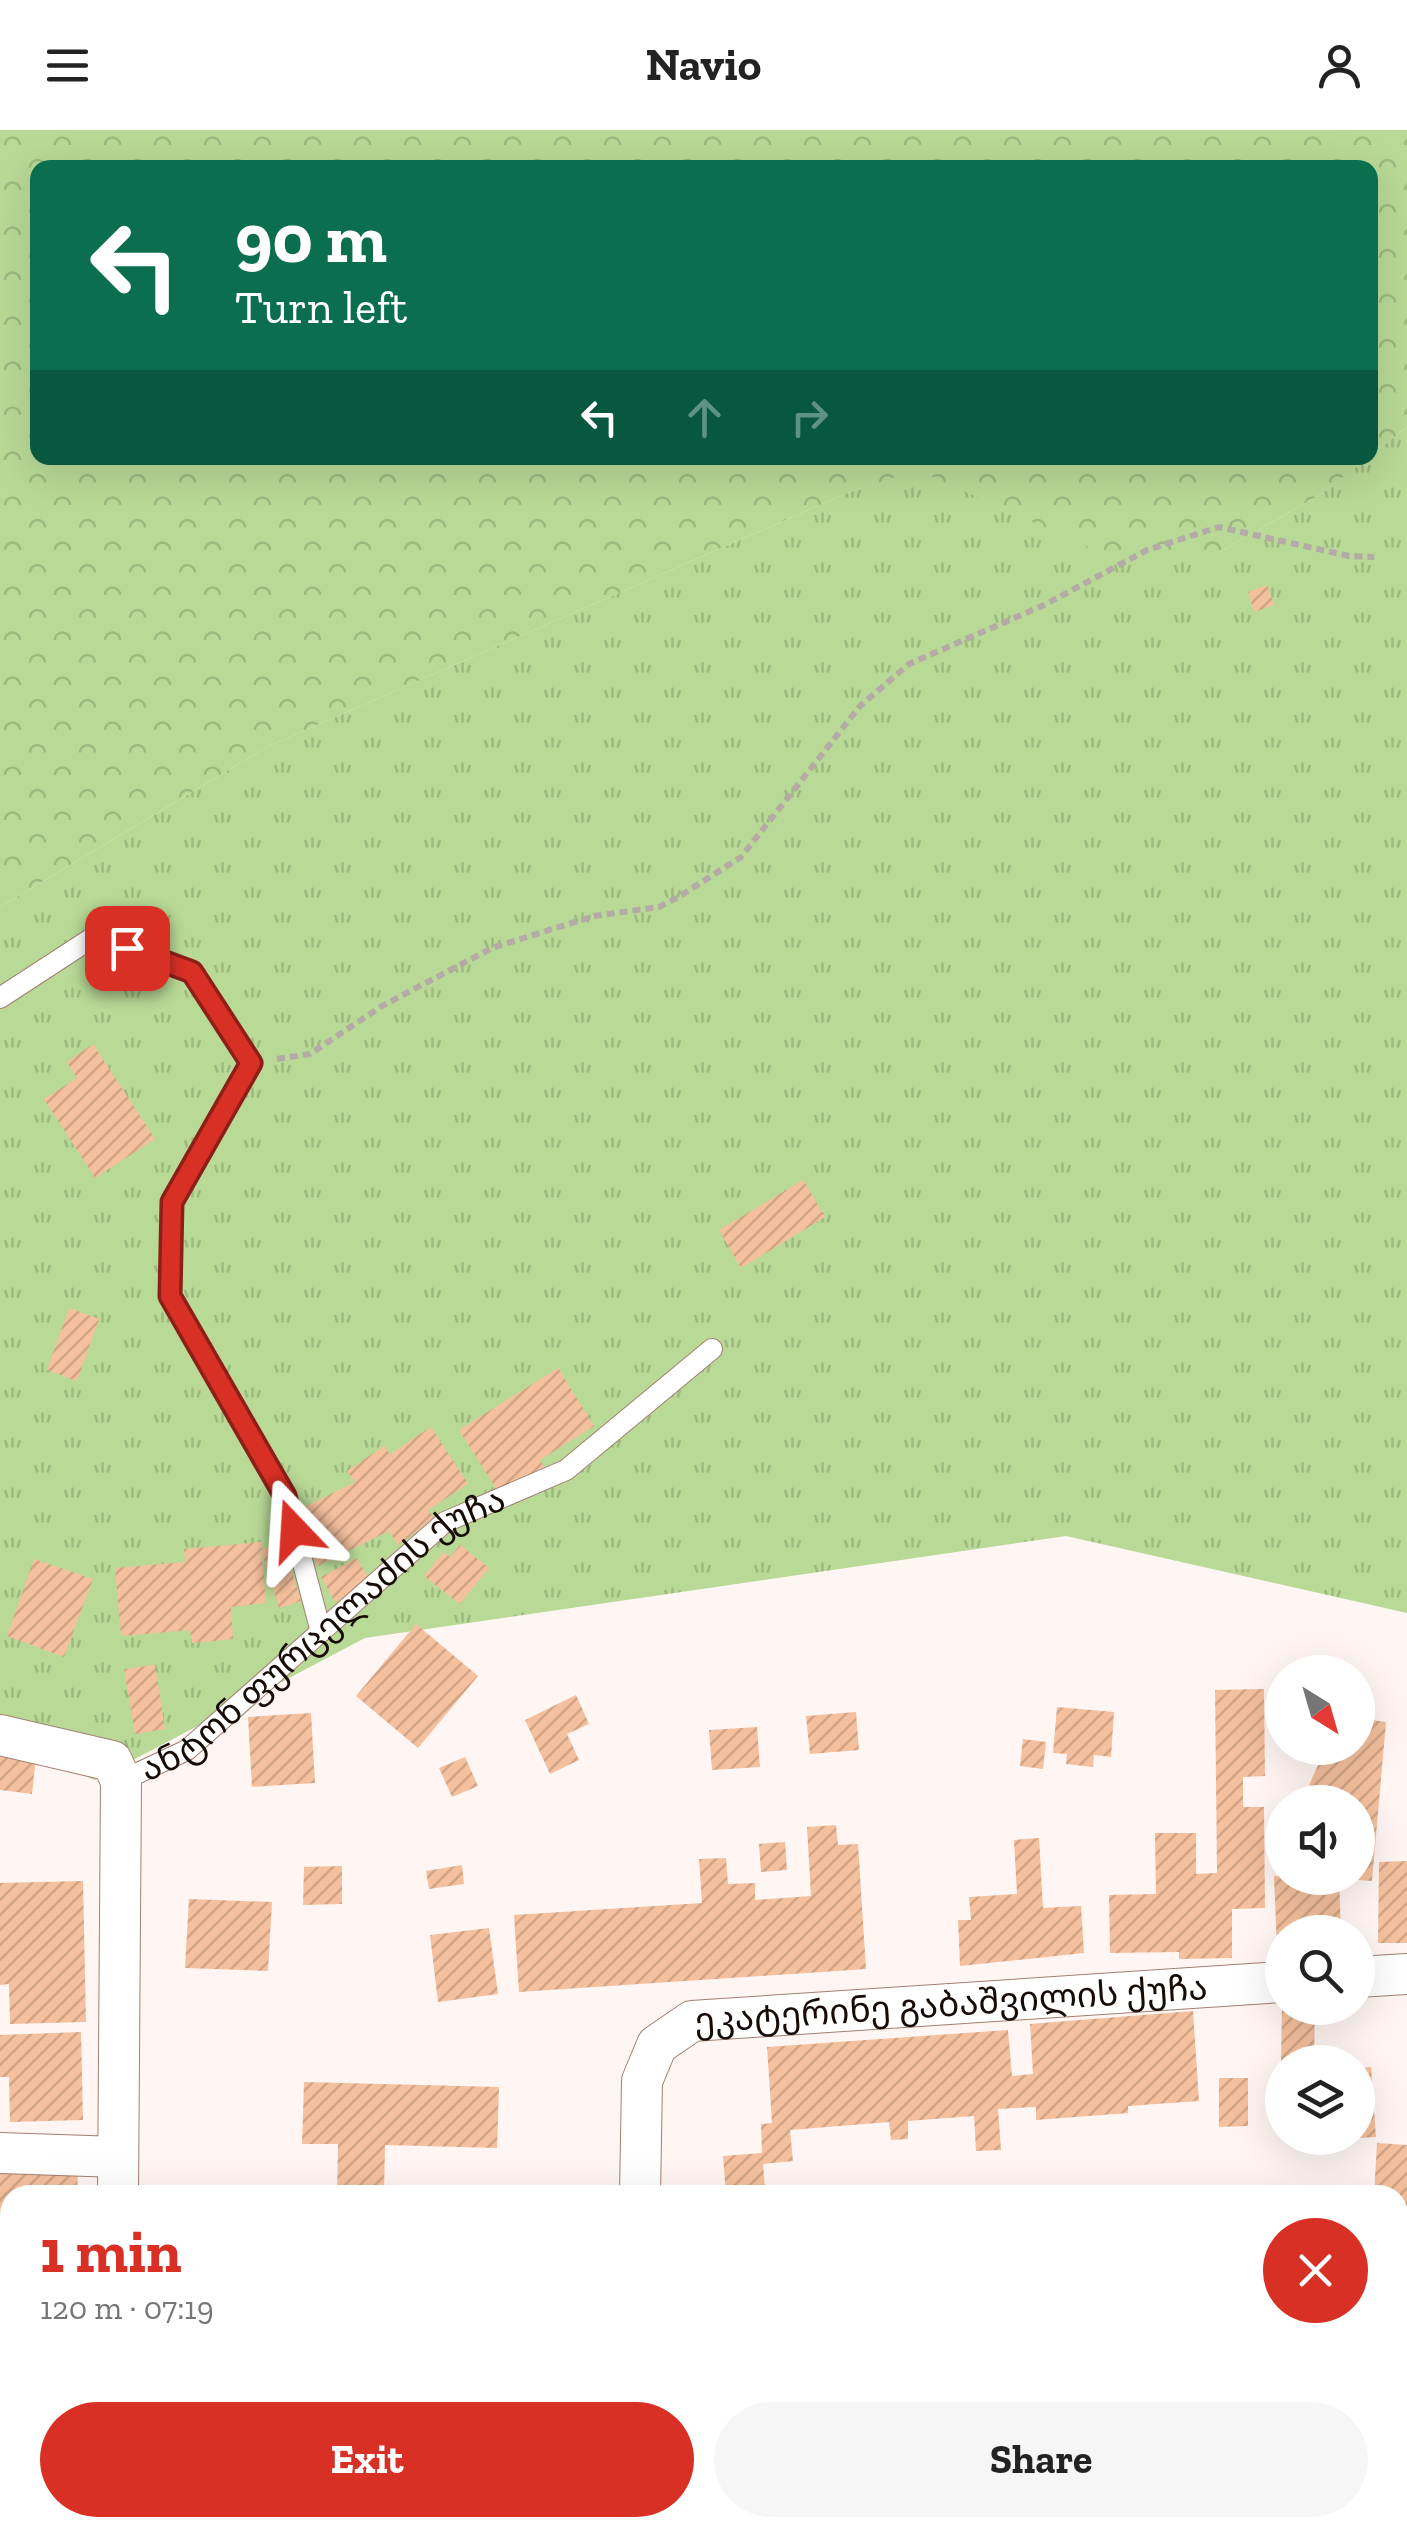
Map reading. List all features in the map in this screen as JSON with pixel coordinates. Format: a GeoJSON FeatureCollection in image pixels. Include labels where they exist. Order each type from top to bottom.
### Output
{"type":"FeatureCollection","features":[{"type":"Feature","properties":{"kind":"street"},"geometry":{"type":"LineString","coordinates":[[0,1736],[112,1761],[121,1781]]}},
{"type":"Feature","properties":{"kind":"street","name":"ანტონ ფურცელაძის ქუჩა"},"geometry":{"type":"LineString","coordinates":[[118,2176],[121,1781]]}},
{"type":"Feature","properties":{"kind":"street"},"geometry":{"type":"LineString","coordinates":[[1375,1977],[1407,1974]]}},
{"type":"Feature","properties":{"kind":"street","name":"ეკატერინე გაბაშვილის ქუჩა"},"geometry":{"type":"LineString","coordinates":[[640,2185],[642,2081],[658,2046],[692,2021],[1265,1983]]}},
{"type":"Feature","properties":{"kind":"street"},"geometry":{"type":"LineString","coordinates":[[0,2152],[118,2176]]}},
{"type":"Feature","properties":{"kind":"lane"},"geometry":{"type":"LineString","coordinates":[[0,998],[94,936],[192,972],[251,1063],[172,1202],[170,1296],[285,1496],[321,1632]]}},
{"type":"Feature","properties":{"kind":"lane","name":"ანტონ ფურცელაძის ქუჩა"},"geometry":{"type":"LineString","coordinates":[[121,1781],[187,1750],[445,1522],[566,1470],[712,1349]]}},
{"type":"Feature","properties":{"kind":"path"},"geometry":{"type":"LineString","coordinates":[[251,1063],[310,1054],[382,1006],[492,948],[594,916],[658,907],[680,896],[741,857],[860,706],[909,664],[1044,605],[1147,550],[1219,526],[1349,556],[1374,557]]}},
{"type":"Feature","properties":{"kind":"green space"},"geometry":{"type":"Polygon","coordinates":[[[0,130],[1407,130],[1407,427],[1378,450],[1378,160],[30,160],[30,465],[1359,465],[1321,494],[1218,553],[1104,554],[917,470],[847,493],[267,747],[0,907],[0,130]]]}},
{"type":"Feature","properties":{"kind":"green space"},"geometry":{"type":"Polygon","coordinates":[[[1407,427],[1407,1613],[1066,1536],[365,1638],[95,1780],[45,1761],[0,1754],[0,907],[267,747],[847,493],[917,469],[1002,505],[1218,553],[1321,494],[1358,465],[1378,465],[1378,450],[1407,427]]]}},
{"type":"Feature","properties":{"kind":"building"},"geometry":{"type":"Polygon","coordinates":[[[1267,585],[1274,605],[1254,612],[1248,592],[1267,585]]]}},
{"type":"Feature","properties":{"kind":"building"},"geometry":{"type":"Polygon","coordinates":[[[93,1044],[155,1139],[95,1178],[44,1099],[77,1078],[67,1062],[93,1044]]]}},
{"type":"Feature","properties":{"kind":"building"},"geometry":{"type":"Polygon","coordinates":[[[803,1180],[825,1217],[741,1268],[719,1230],[803,1180]]]}},
{"type":"Feature","properties":{"kind":"building"},"geometry":{"type":"Polygon","coordinates":[[[69,1308],[99,1319],[77,1381],[47,1370],[69,1308]]]}},
{"type":"Feature","properties":{"kind":"building"},"geometry":{"type":"Polygon","coordinates":[[[558,1368],[594,1426],[540,1460],[545,1468],[501,1496],[459,1430],[558,1368]]]}},
{"type":"Feature","properties":{"kind":"building"},"geometry":{"type":"Polygon","coordinates":[[[431,1427],[468,1484],[428,1510],[435,1519],[398,1545],[389,1531],[318,1566],[292,1513],[355,1482],[347,1471],[384,1446],[390,1454],[431,1427]]]}},
{"type":"Feature","properties":{"kind":"building"},"geometry":{"type":"Polygon","coordinates":[[[261,1542],[266,1603],[231,1607],[233,1639],[192,1643],[190,1630],[121,1636],[115,1568],[185,1562],[184,1549],[261,1542]]]}},
{"type":"Feature","properties":{"kind":"building"},"geometry":{"type":"Polygon","coordinates":[[[283,1542],[301,1601],[279,1608],[261,1549],[283,1542]]]}},
{"type":"Feature","properties":{"kind":"building"},"geometry":{"type":"Polygon","coordinates":[[[460,1545],[489,1568],[460,1604],[424,1576],[444,1552],[450,1557],[460,1545]]]}},
{"type":"Feature","properties":{"kind":"building"},"geometry":{"type":"Polygon","coordinates":[[[357,1558],[371,1583],[335,1602],[321,1577],[357,1558]]]}},
{"type":"Feature","properties":{"kind":"building"},"geometry":{"type":"Polygon","coordinates":[[[34,1559],[93,1579],[64,1657],[7,1636],[34,1559]]]}},
{"type":"Feature","properties":{"kind":"building"},"geometry":{"type":"Polygon","coordinates":[[[416,1624],[478,1676],[418,1748],[356,1696],[416,1624]]]}},
{"type":"Feature","properties":{"kind":"building"},"geometry":{"type":"Polygon","coordinates":[[[155,1665],[165,1729],[135,1734],[124,1669],[155,1665]]]}},
{"type":"Feature","properties":{"kind":"building"},"geometry":{"type":"Polygon","coordinates":[[[1264,1689],[1265,1776],[1243,1777],[1243,1807],[1264,1807],[1265,1908],[1232,1909],[1232,1958],[1179,1959],[1179,1952],[1110,1953],[1109,1895],[1156,1894],[1155,1833],[1196,1833],[1196,1874],[1217,1873],[1215,1690],[1264,1689]]]}},
{"type":"Feature","properties":{"kind":"building"},"geometry":{"type":"Polygon","coordinates":[[[576,1695],[589,1724],[567,1734],[579,1760],[550,1774],[525,1720],[576,1695]]]}},
{"type":"Feature","properties":{"kind":"building"},"geometry":{"type":"Polygon","coordinates":[[[1057,1707],[1114,1712],[1111,1757],[1094,1755],[1093,1767],[1066,1764],[1067,1754],[1053,1753],[1057,1707]]]}},
{"type":"Feature","properties":{"kind":"building"},"geometry":{"type":"Polygon","coordinates":[[[856,1712],[859,1750],[810,1754],[806,1716],[856,1712]]]}},
{"type":"Feature","properties":{"kind":"building"},"geometry":{"type":"Polygon","coordinates":[[[311,1713],[315,1783],[252,1787],[248,1717],[311,1713]]]}},
{"type":"Feature","properties":{"kind":"building"},"geometry":{"type":"Polygon","coordinates":[[[1375,1720],[1386,1722],[1375,1847],[1375,1785],[1309,1785],[1318,1765],[1375,1765],[1375,1720]]]}},
{"type":"Feature","properties":{"kind":"building"},"geometry":{"type":"Polygon","coordinates":[[[757,1727],[760,1767],[712,1770],[709,1730],[757,1727]]]}},
{"type":"Feature","properties":{"kind":"building"},"geometry":{"type":"Polygon","coordinates":[[[1023,1739],[1046,1742],[1043,1769],[1020,1766],[1023,1739]]]}},
{"type":"Feature","properties":{"kind":"building"},"geometry":{"type":"Polygon","coordinates":[[[0,1743],[37,1748],[32,1794],[0,1790],[0,1743]]]}},
{"type":"Feature","properties":{"kind":"building"},"geometry":{"type":"Polygon","coordinates":[[[465,1757],[478,1786],[452,1797],[439,1768],[465,1757]]]}},
{"type":"Feature","properties":{"kind":"building"},"geometry":{"type":"Polygon","coordinates":[[[836,1825],[838,1845],[858,1844],[866,1969],[519,1992],[514,1915],[702,1903],[699,1859],[726,1858],[728,1884],[755,1883],[755,1900],[811,1896],[807,1827],[836,1825]]]}},
{"type":"Feature","properties":{"kind":"building"},"geometry":{"type":"Polygon","coordinates":[[[1039,1838],[1043,1908],[1081,1906],[1084,1953],[960,1966],[958,1920],[971,1920],[969,1897],[1017,1894],[1014,1840],[1039,1838]]]}},
{"type":"Feature","properties":{"kind":"building"},"geometry":{"type":"Polygon","coordinates":[[[785,1842],[787,1870],[761,1872],[759,1844],[785,1842]]]}},
{"type":"Feature","properties":{"kind":"building"},"geometry":{"type":"Polygon","coordinates":[[[1407,1861],[1407,1943],[1378,1943],[1379,1862],[1407,1861]]]}},
{"type":"Feature","properties":{"kind":"building"},"geometry":{"type":"Polygon","coordinates":[[[462,1865],[464,1884],[429,1889],[426,1871],[462,1865]]]}},
{"type":"Feature","properties":{"kind":"building"},"geometry":{"type":"Polygon","coordinates":[[[342,1866],[342,1904],[303,1905],[304,1867],[342,1866]]]}},
{"type":"Feature","properties":{"kind":"building"},"geometry":{"type":"Polygon","coordinates":[[[83,1881],[86,2022],[10,2024],[9,1984],[0,1985],[0,1883],[83,1881]]]}},
{"type":"Feature","properties":{"kind":"building"},"geometry":{"type":"Polygon","coordinates":[[[1275,1895],[1340,1895],[1340,1915],[1276,1915],[1275,1895]]]}},
{"type":"Feature","properties":{"kind":"building"},"geometry":{"type":"Polygon","coordinates":[[[189,1899],[272,1902],[268,1971],[185,1968],[189,1899]]]}},
{"type":"Feature","properties":{"kind":"building"},"geometry":{"type":"Polygon","coordinates":[[[489,1928],[498,1994],[438,2002],[430,1935],[489,1928]]]}},
{"type":"Feature","properties":{"kind":"building"},"geometry":{"type":"Polygon","coordinates":[[[1193,2011],[1199,2101],[1128,2106],[1128,2113],[1036,2120],[1036,2107],[998,2109],[1001,2150],[976,2151],[974,2116],[908,2121],[908,2139],[891,2140],[889,2122],[790,2130],[793,2161],[763,2164],[765,2185],[725,2185],[723,2156],[762,2153],[761,2124],[772,2123],[767,2047],[1008,2030],[1012,2076],[1033,2074],[1030,2024],[1193,2011]]]}},
{"type":"Feature","properties":{"kind":"building"},"geometry":{"type":"Polygon","coordinates":[[[1282,2025],[1315,2025],[1314,2045],[1281,2045],[1282,2025]]]}},
{"type":"Feature","properties":{"kind":"building"},"geometry":{"type":"Polygon","coordinates":[[[81,2032],[83,2120],[10,2122],[9,2077],[0,2077],[0,2035],[81,2032]]]}},
{"type":"Feature","properties":{"kind":"building"},"geometry":{"type":"Polygon","coordinates":[[[1219,2078],[1248,2078],[1248,2126],[1219,2127],[1219,2078]]]}},
{"type":"Feature","properties":{"kind":"building"},"geometry":{"type":"Polygon","coordinates":[[[304,2082],[499,2087],[497,2148],[385,2145],[384,2185],[337,2185],[338,2144],[302,2144],[304,2082]]]}},
{"type":"Feature","properties":{"kind":"building"},"geometry":{"type":"Polygon","coordinates":[[[1377,2143],[1407,2145],[1407,2185],[1375,2185],[1377,2143]]]}},
{"type":"Feature","properties":{"kind":"building"},"geometry":{"type":"Polygon","coordinates":[[[0,2169],[78,2172],[77,2185],[0,2185],[0,2169]]]}},
{"type":"Feature","properties":{"kind":"route"},"geometry":{"type":"LineString","coordinates":[[127,948],[192,972],[251,1063],[172,1202],[170,1296],[285,1496],[294,1530]]}}]}
